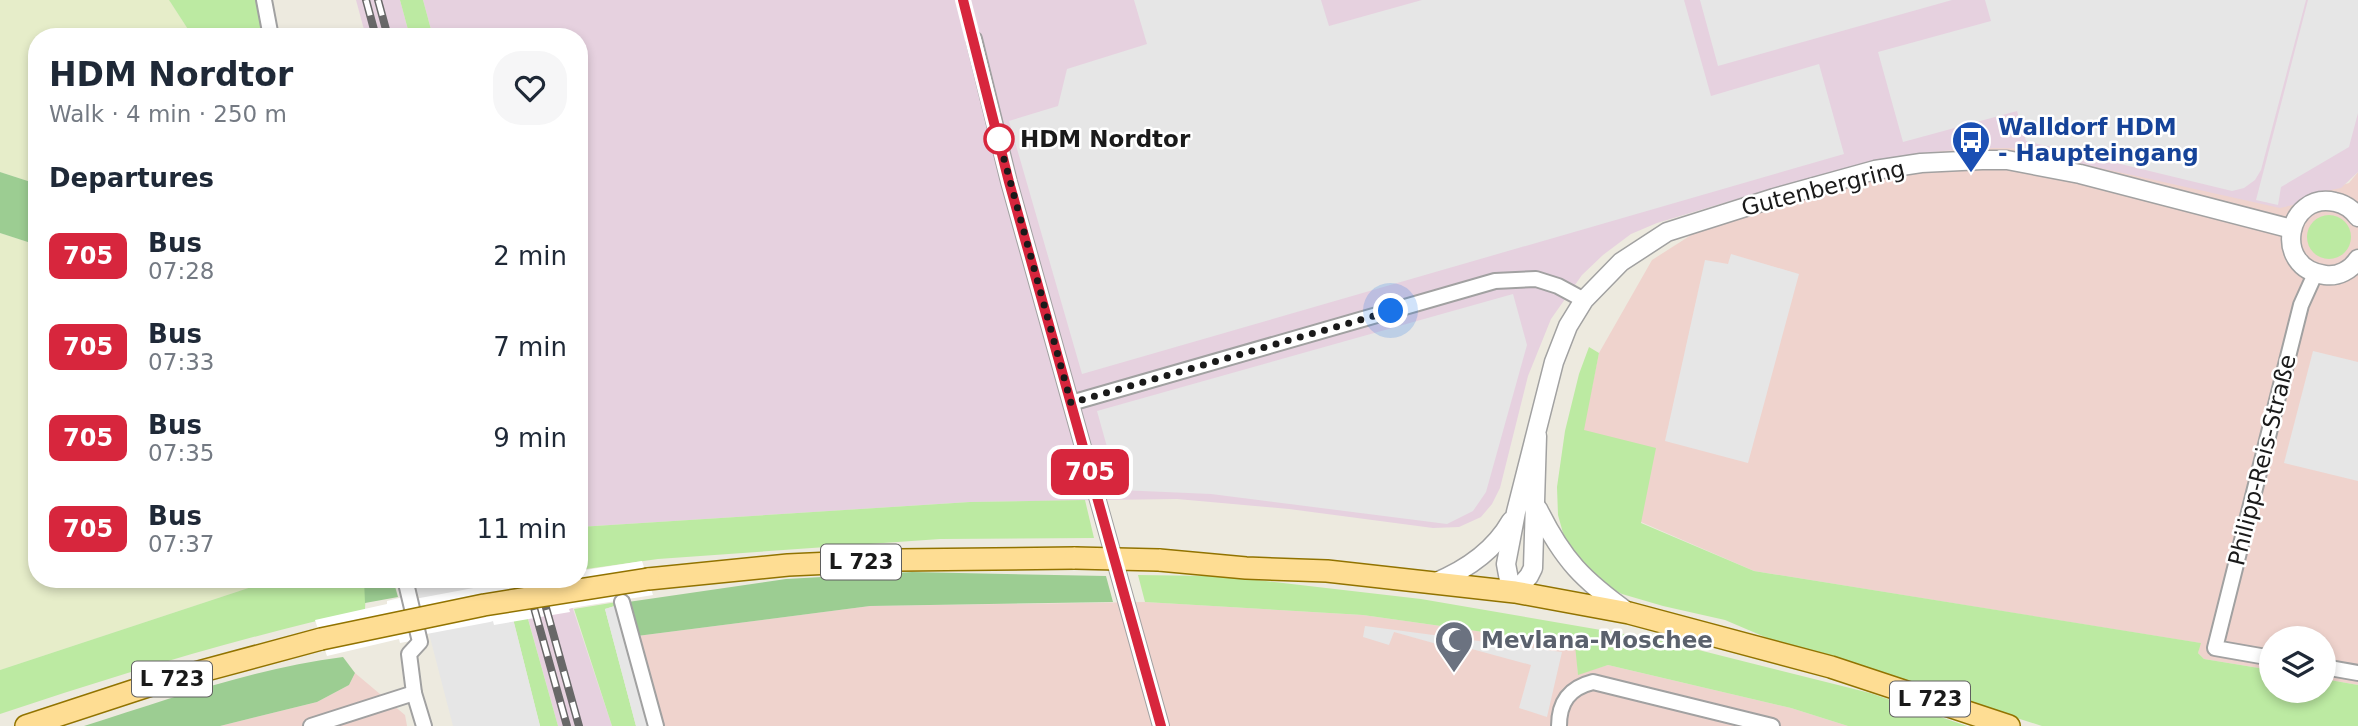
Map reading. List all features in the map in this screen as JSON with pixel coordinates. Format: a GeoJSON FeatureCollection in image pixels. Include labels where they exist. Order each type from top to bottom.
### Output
{"type":"FeatureCollection","features":[{"type":"Feature","properties":{"kind":"main road","name":"L 723"},"geometry":{"type":"LineString","coordinates":[[26,726],[154,684],[321,639],[471,608],[648,579],[829,563],[1075,558],[1158,560],[1327,571],[1515,592],[1629,613],[1831,667],[2009,726]]}},
{"type":"Feature","properties":{"kind":"street"},"geometry":{"type":"LineString","coordinates":[[264,0],[269,28]]}},
{"type":"Feature","properties":{"kind":"street"},"geometry":{"type":"LineString","coordinates":[[974,39],[1009,182],[1161,726]]}},
{"type":"Feature","properties":{"kind":"street","name":"Gutenbergring"},"geometry":{"type":"LineString","coordinates":[[1537,436],[1516,512],[1506,564],[1515,592],[1533,568],[1540,414],[1554,362],[1568,326],[1584,300],[1621,262],[1667,232],[1875,170],[1921,163],[2007,160],[2102,179],[2292,229]]}},
{"type":"Feature","properties":{"kind":"street"},"geometry":{"type":"LineString","coordinates":[[2357,211],[2331,201],[2318,202],[2297,217],[2291,240],[2292,251],[2305,268],[2315,274],[2330,276],[2344,272],[2358,260]]}},
{"type":"Feature","properties":{"kind":"street","name":"Philipp-Reis-Straße"},"geometry":{"type":"LineString","coordinates":[[2259,656],[2215,648],[2301,305],[2315,274]]}},
{"type":"Feature","properties":{"kind":"street"},"geometry":{"type":"LineString","coordinates":[[1071,403],[1495,281],[1536,279],[1558,286],[1584,300]]}},
{"type":"Feature","properties":{"kind":"street"},"geometry":{"type":"LineString","coordinates":[[1536,506],[1551,536],[1571,565],[1602,594],[1629,613]]}},
{"type":"Feature","properties":{"kind":"street"},"geometry":{"type":"LineString","coordinates":[[1432,584],[1453,575],[1484,554],[1504,533],[1516,512]]}},
{"type":"Feature","properties":{"kind":"street"},"geometry":{"type":"LineString","coordinates":[[407,588],[420,642],[409,654],[414,692],[424,726]]}},
{"type":"Feature","properties":{"kind":"street"},"geometry":{"type":"LineString","coordinates":[[622,602],[656,726]]}},
{"type":"Feature","properties":{"kind":"street"},"geometry":{"type":"LineString","coordinates":[[2336,669],[2358,673]]}},
{"type":"Feature","properties":{"kind":"street"},"geometry":{"type":"LineString","coordinates":[[1559,726],[1562,702],[1580,685],[1593,682],[1772,726]]}},
{"type":"Feature","properties":{"kind":"street"},"geometry":{"type":"LineString","coordinates":[[311,726],[414,692]]}},
{"type":"Feature","properties":{"kind":"shaded area"},"geometry":{"type":"Polygon","coordinates":[[[356,0],[400,0],[408,28],[364,28],[356,0]]]}},
{"type":"Feature","properties":{"kind":"shaded area"},"geometry":{"type":"Polygon","coordinates":[[[423,0],[2358,0],[2358,172],[2341,188],[2315,193],[2293,205],[2280,208],[2011,148],[1975,148],[1923,153],[1873,163],[1757,193],[1657,223],[1631,234],[1603,255],[1582,275],[1551,319],[1528,376],[1500,488],[1481,517],[1459,527],[1433,528],[1289,509],[1177,499],[970,502],[588,526],[588,28],[431,28],[423,0]]]}},
{"type":"Feature","properties":{"kind":"shaded area"},"geometry":{"type":"Polygon","coordinates":[[[1134,0],[1321,0],[1329,26],[1422,0],[1684,0],[1711,96],[1819,64],[1844,154],[1082,374],[1009,121],[1058,106],[1067,69],[1147,44],[1134,0]]]}},
{"type":"Feature","properties":{"kind":"shaded area"},"geometry":{"type":"Polygon","coordinates":[[[1700,0],[1952,0],[1718,66],[1700,0]]]}},
{"type":"Feature","properties":{"kind":"shaded area"},"geometry":{"type":"Polygon","coordinates":[[[1985,0],[2306,0],[2261,170],[2255,180],[2244,188],[2232,191],[2026,141],[2017,111],[1903,142],[1878,52],[1991,21],[1985,0]]]}},
{"type":"Feature","properties":{"kind":"shaded area"},"geometry":{"type":"Polygon","coordinates":[[[2308,0],[2358,0],[2358,113],[2349,147],[2281,187],[2278,205],[2256,200],[2308,0]]]}},
{"type":"Feature","properties":{"kind":"shaded area"},"geometry":{"type":"Polygon","coordinates":[[[2011,148],[2303,200],[2315,193],[2349,183],[2358,172],[2358,685],[2336,681],[2336,626],[2259,626],[2259,668],[2204,659],[2198,653],[2200,643],[1754,571],[1641,522],[1583,430],[1599,353],[1652,260],[1757,193],[1923,153],[2011,148]]]}},
{"type":"Feature","properties":{"kind":"shaded area"},"geometry":{"type":"Polygon","coordinates":[[[1731,254],[1799,274],[1748,463],[1665,441],[1705,260],[1728,264],[1731,254]]]}},
{"type":"Feature","properties":{"kind":"shaded area"},"geometry":{"type":"Polygon","coordinates":[[[1513,294],[1527,345],[1486,492],[1473,511],[1447,524],[1211,494],[1119,490],[1097,411],[1513,294]]]}},
{"type":"Feature","properties":{"kind":"shaded area"},"geometry":{"type":"Polygon","coordinates":[[[2313,351],[2358,362],[2358,481],[2284,463],[2313,351]]]}},
{"type":"Feature","properties":{"kind":"shaded area"},"geometry":{"type":"Polygon","coordinates":[[[397,588],[505,588],[540,726],[453,726],[419,595],[400,598],[397,588]]]}},
{"type":"Feature","properties":{"kind":"shaded area"},"geometry":{"type":"Polygon","coordinates":[[[520,588],[566,588],[612,726],[558,726],[520,588]]]}},
{"type":"Feature","properties":{"kind":"shaded area"},"geometry":{"type":"Polygon","coordinates":[[[1145,602],[1363,615],[1576,645],[1578,674],[1608,665],[1791,708],[1848,726],[662,726],[637,636],[870,606],[1145,602]]]}},
{"type":"Feature","properties":{"kind":"shaded area"},"geometry":{"type":"Polygon","coordinates":[[[618,605],[650,726],[636,726],[605,609],[618,605]]]}},
{"type":"Feature","properties":{"kind":"shaded area"},"geometry":{"type":"Polygon","coordinates":[[[1365,626],[1562,652],[1547,717],[1519,708],[1531,665],[1446,642],[1444,646],[1394,632],[1389,645],[1363,637],[1365,626]]]}},
{"type":"Feature","properties":{"kind":"shaded area"},"geometry":{"type":"Polygon","coordinates":[[[355,673],[405,715],[407,726],[220,726],[317,702],[349,685],[355,673]]]}},
{"type":"Feature","properties":{"kind":"green space"},"geometry":{"type":"Polygon","coordinates":[[[0,0],[169,0],[187,28],[28,28],[28,181],[0,172],[0,0]]]}},
{"type":"Feature","properties":{"kind":"green space"},"geometry":{"type":"Polygon","coordinates":[[[169,0],[265,0],[269,28],[187,28],[169,0]]]}},
{"type":"Feature","properties":{"kind":"green space"},"geometry":{"type":"Polygon","coordinates":[[[400,0],[423,0],[431,28],[408,28],[400,0]]]}},
{"type":"Feature","properties":{"kind":"green space"},"geometry":{"type":"Polygon","coordinates":[[[0,172],[28,181],[28,242],[0,233],[0,172]]]}},
{"type":"Feature","properties":{"kind":"green space"},"geometry":{"type":"Polygon","coordinates":[[[2329,215],[2344,222],[2351,237],[2344,252],[2329,259],[2314,252],[2307,237],[2314,222],[2329,215]]]}},
{"type":"Feature","properties":{"kind":"green space"},"geometry":{"type":"Polygon","coordinates":[[[0,233],[28,242],[28,588],[249,588],[0,670],[0,233]]]}},
{"type":"Feature","properties":{"kind":"green space"},"geometry":{"type":"Polygon","coordinates":[[[1589,347],[1599,353],[1584,430],[1656,448],[1641,523],[1754,571],[2201,643],[2198,653],[2204,659],[2259,668],[2259,703],[2336,703],[2336,681],[2358,685],[2358,726],[2042,726],[1772,640],[1725,620],[1622,594],[1601,583],[1574,555],[1558,515],[1557,487],[1565,431],[1579,374],[1589,347]]]}},
{"type":"Feature","properties":{"kind":"green space"},"geometry":{"type":"Polygon","coordinates":[[[1085,500],[1094,538],[940,539],[658,559],[588,569],[588,526],[970,502],[1085,500]]]}},
{"type":"Feature","properties":{"kind":"green space"},"geometry":{"type":"Polygon","coordinates":[[[912,572],[1106,576],[1113,602],[870,606],[637,636],[628,602],[786,579],[912,572]]]}},
{"type":"Feature","properties":{"kind":"green space"},"geometry":{"type":"Polygon","coordinates":[[[1138,575],[1248,579],[1421,599],[1659,640],[1870,693],[1967,726],[1848,726],[1791,708],[1608,665],[1578,675],[1575,645],[1363,615],[1145,602],[1138,575]]]}},
{"type":"Feature","properties":{"kind":"green space"},"geometry":{"type":"Polygon","coordinates":[[[249,588],[366,588],[365,610],[181,657],[0,714],[0,670],[249,588]]]}},
{"type":"Feature","properties":{"kind":"green space"},"geometry":{"type":"Polygon","coordinates":[[[364,588],[396,588],[398,597],[365,603],[364,588]]]}},
{"type":"Feature","properties":{"kind":"green space"},"geometry":{"type":"Polygon","coordinates":[[[617,602],[618,605],[605,609],[636,726],[612,726],[574,609],[617,602]]]}},
{"type":"Feature","properties":{"kind":"green space"},"geometry":{"type":"Polygon","coordinates":[[[526,612],[558,726],[540,726],[512,615],[526,612]]]}},
{"type":"Feature","properties":{"kind":"green space"},"geometry":{"type":"Polygon","coordinates":[[[343,657],[355,673],[349,685],[317,702],[220,726],[84,726],[245,677],[343,657]]]}},
{"type":"Feature","properties":{"kind":"pier"},"geometry":{"type":"Polygon","coordinates":[[[642,561],[653,595],[572,608],[569,609],[570,612],[494,625],[493,621],[416,636],[416,640],[400,643],[399,639],[327,656],[315,620],[387,604],[387,601],[403,597],[404,601],[473,588],[588,588],[588,570],[642,561]]]}},
{"type":"Feature","properties":{"kind":"railway"},"geometry":{"type":"LineString","coordinates":[[366,0],[374,28]]}},
{"type":"Feature","properties":{"kind":"railway"},"geometry":{"type":"LineString","coordinates":[[378,0],[386,28]]}},
{"type":"Feature","properties":{"kind":"railway"},"geometry":{"type":"LineString","coordinates":[[529,588],[567,726]]}},
{"type":"Feature","properties":{"kind":"railway"},"geometry":{"type":"LineString","coordinates":[[541,588],[579,726]]}},
{"type":"Feature","properties":{"kind":"bus line","name":"705"},"geometry":{"type":"LineString","coordinates":[[963,0],[1009,182],[1161,726]]}},
{"type":"Feature","properties":{"kind":"place","name":"HDM Nordtor"},"geometry":{"type":"Point","coordinates":[999,139]}},
{"type":"Feature","properties":{"kind":"place","name":"Walldorf HDM - Haupteingang"},"geometry":{"type":"Point","coordinates":[1971,174]}},
{"type":"Feature","properties":{"kind":"place","name":"Mevlana-Moschee"},"geometry":{"type":"Point","coordinates":[1454,674]}},
{"type":"Feature","properties":{"kind":"route"},"geometry":{"type":"LineString","coordinates":[[999,139],[998,137],[1071,403],[1391,311]]}}]}
